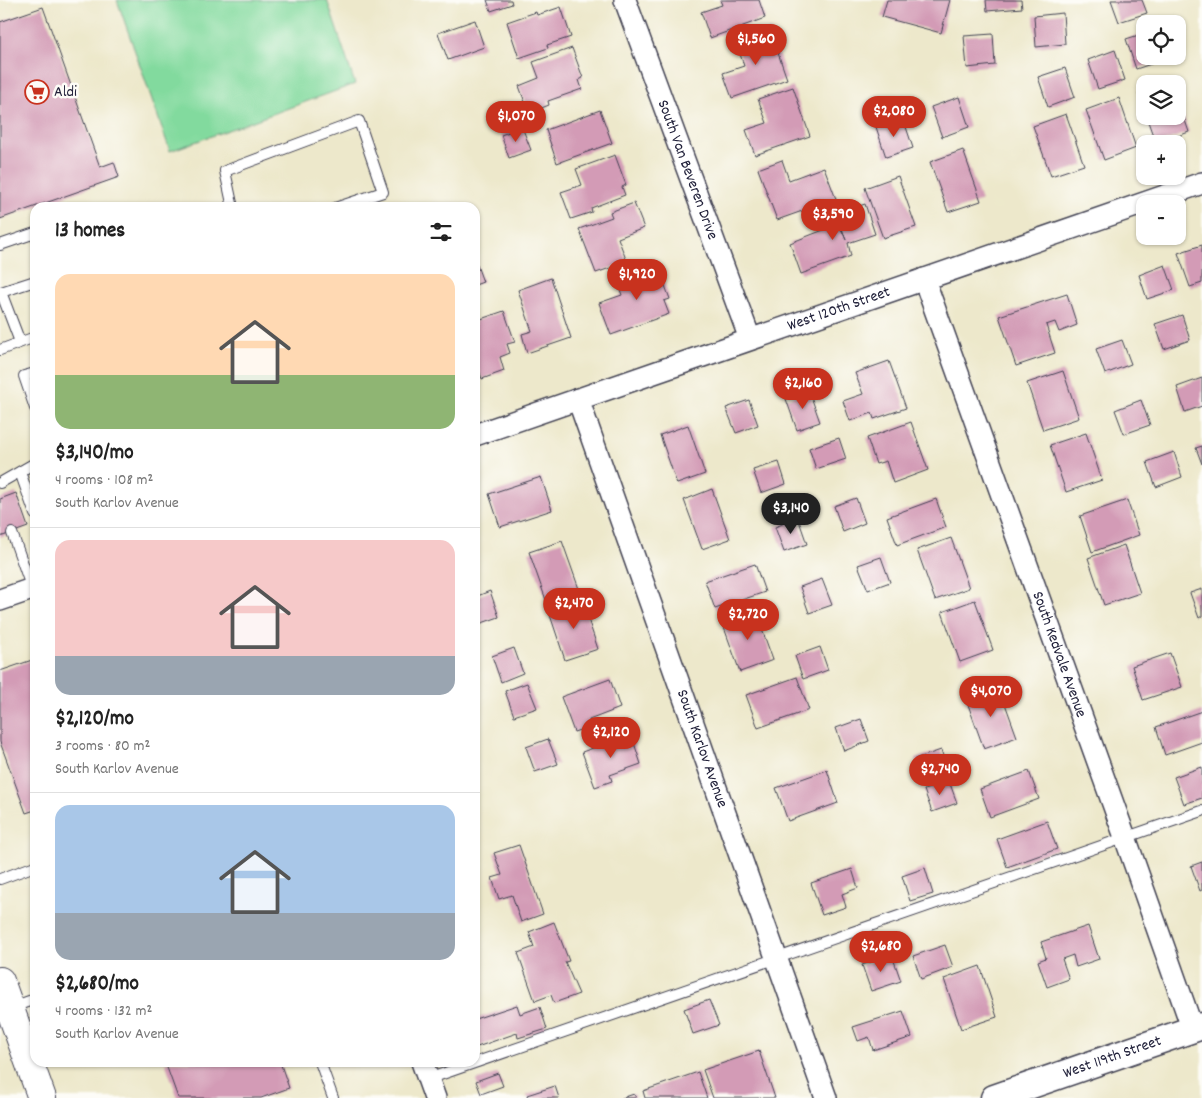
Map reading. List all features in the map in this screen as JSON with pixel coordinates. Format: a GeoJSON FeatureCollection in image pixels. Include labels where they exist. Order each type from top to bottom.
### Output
{"type":"FeatureCollection","features":[{"type":"Feature","properties":{"kind":"main road"},"geometry":{"type":"LineString","coordinates":[[0,981],[30,1064]]}},
{"type":"Feature","properties":{"kind":"main road"},"geometry":{"type":"LineString","coordinates":[[31,1067],[42,1098]]}},
{"type":"Feature","properties":{"kind":"street","name":"South Van Beveren Drive"},"geometry":{"type":"LineString","coordinates":[[625,0],[750,339]]}},
{"type":"Feature","properties":{"kind":"street","name":"West 120th Street"},"geometry":{"type":"LineString","coordinates":[[480,433],[1202,183]]}},
{"type":"Feature","properties":{"kind":"street","name":"South Kedvale Avenue"},"geometry":{"type":"LineString","coordinates":[[924,279],[1197,1028]]}},
{"type":"Feature","properties":{"kind":"street","name":"South Karlov Avenue"},"geometry":{"type":"LineString","coordinates":[[578,399],[826,1098]]}},
{"type":"Feature","properties":{"kind":"street"},"geometry":{"type":"LineString","coordinates":[[0,600],[30,589]]}},
{"type":"Feature","properties":{"kind":"street","name":"West 119th Street"},"geometry":{"type":"LineString","coordinates":[[994,1098],[1197,1028]]}},
{"type":"Feature","properties":{"kind":"lane"},"geometry":{"type":"LineString","coordinates":[[232,202],[226,171],[359,122],[383,192],[353,202]]}},
{"type":"Feature","properties":{"kind":"lane"},"geometry":{"type":"LineString","coordinates":[[0,245],[30,235]]}},
{"type":"Feature","properties":{"kind":"lane"},"geometry":{"type":"LineString","coordinates":[[20,342],[1,292],[30,283]]}},
{"type":"Feature","properties":{"kind":"lane"},"geometry":{"type":"LineString","coordinates":[[0,350],[30,339]]}},
{"type":"Feature","properties":{"kind":"lane"},"geometry":{"type":"LineString","coordinates":[[30,374],[24,376],[30,393]]}},
{"type":"Feature","properties":{"kind":"lane"},"geometry":{"type":"LineString","coordinates":[[0,483],[30,465]]}},
{"type":"Feature","properties":{"kind":"lane"},"geometry":{"type":"LineString","coordinates":[[20,472],[30,500]]}},
{"type":"Feature","properties":{"kind":"lane"},"geometry":{"type":"LineString","coordinates":[[12,532],[30,578]]}},
{"type":"Feature","properties":{"kind":"lane"},"geometry":{"type":"LineString","coordinates":[[480,1062],[1202,811]]}},
{"type":"Feature","properties":{"kind":"lane"},"geometry":{"type":"LineString","coordinates":[[0,879],[30,868]]}},
{"type":"Feature","properties":{"kind":"lane"},"geometry":{"type":"LineString","coordinates":[[10,1008],[30,1001]]}},
{"type":"Feature","properties":{"kind":"lane"},"geometry":{"type":"LineString","coordinates":[[322,1067],[333,1098]]}},
{"type":"Feature","properties":{"kind":"lane"},"geometry":{"type":"LineString","coordinates":[[428,1080],[465,1067]]}},
{"type":"Feature","properties":{"kind":"green space"},"geometry":{"type":"Polygon","coordinates":[[[117,0],[327,0],[355,84],[170,151],[117,0]]]}},
{"type":"Feature","properties":{"kind":"building"},"geometry":{"type":"Polygon","coordinates":[[[487,0],[511,0],[512,4],[491,11],[487,0]]]}},
{"type":"Feature","properties":{"kind":"building"},"geometry":{"type":"Polygon","coordinates":[[[720,0],[759,0],[765,18],[710,38],[701,12],[722,5],[720,0]]]}},
{"type":"Feature","properties":{"kind":"building"},"geometry":{"type":"Polygon","coordinates":[[[887,0],[950,0],[941,33],[882,17],[887,0]]]}},
{"type":"Feature","properties":{"kind":"building"},"geometry":{"type":"Polygon","coordinates":[[[986,0],[1021,0],[1022,8],[987,11],[986,0]]]}},
{"type":"Feature","properties":{"kind":"building"},"geometry":{"type":"Polygon","coordinates":[[[1111,0],[1142,0],[1147,13],[1119,22],[1111,0]]]}},
{"type":"Feature","properties":{"kind":"building","name":"Aldi"},"geometry":{"type":"Polygon","coordinates":[[[43,7],[100,167],[114,162],[119,177],[48,202],[30,202],[30,208],[0,219],[0,22],[43,7]]]}},
{"type":"Feature","properties":{"kind":"building"},"geometry":{"type":"Polygon","coordinates":[[[561,7],[571,37],[547,45],[548,48],[519,58],[507,22],[536,12],[537,15],[561,7]]]}},
{"type":"Feature","properties":{"kind":"building"},"geometry":{"type":"Polygon","coordinates":[[[1063,13],[1065,44],[1036,47],[1034,16],[1063,13]]]}},
{"type":"Feature","properties":{"kind":"building"},"geometry":{"type":"Polygon","coordinates":[[[475,20],[484,47],[448,60],[438,33],[475,20]]]}},
{"type":"Feature","properties":{"kind":"building"},"geometry":{"type":"Polygon","coordinates":[[[770,30],[787,79],[732,98],[723,73],[744,66],[736,42],[770,30]]]}},
{"type":"Feature","properties":{"kind":"building"},"geometry":{"type":"Polygon","coordinates":[[[993,34],[995,65],[967,68],[964,36],[993,34]]]}},
{"type":"Feature","properties":{"kind":"building"},"geometry":{"type":"Polygon","coordinates":[[[1136,36],[1136,65],[1148,65],[1136,69],[1126,39],[1136,36]]]}},
{"type":"Feature","properties":{"kind":"building"},"geometry":{"type":"Polygon","coordinates":[[[572,48],[583,78],[579,80],[582,89],[548,101],[549,105],[529,113],[519,86],[539,78],[533,62],[572,48]]]}},
{"type":"Feature","properties":{"kind":"building"},"geometry":{"type":"Polygon","coordinates":[[[1115,50],[1125,80],[1098,89],[1088,60],[1115,50]]]}},
{"type":"Feature","properties":{"kind":"building"},"geometry":{"type":"Polygon","coordinates":[[[1065,68],[1075,97],[1048,107],[1038,77],[1065,68]]]}},
{"type":"Feature","properties":{"kind":"building"},"geometry":{"type":"Polygon","coordinates":[[[793,87],[810,136],[755,155],[746,130],[767,123],[758,99],[793,87]]]}},
{"type":"Feature","properties":{"kind":"building"},"geometry":{"type":"Polygon","coordinates":[[[959,97],[969,127],[942,137],[931,107],[959,97]]]}},
{"type":"Feature","properties":{"kind":"building"},"geometry":{"type":"Polygon","coordinates":[[[1119,98],[1136,148],[1104,160],[1086,110],[1119,98]]]}},
{"type":"Feature","properties":{"kind":"building"},"geometry":{"type":"Polygon","coordinates":[[[600,110],[612,143],[557,163],[546,130],[600,110]]]}},
{"type":"Feature","properties":{"kind":"building"},"geometry":{"type":"Polygon","coordinates":[[[1066,114],[1084,165],[1051,176],[1033,126],[1066,114]]]}},
{"type":"Feature","properties":{"kind":"building"},"geometry":{"type":"Polygon","coordinates":[[[903,118],[913,148],[886,157],[876,127],[903,118]]]}},
{"type":"Feature","properties":{"kind":"building"},"geometry":{"type":"Polygon","coordinates":[[[1186,123],[1189,132],[1181,135],[1153,135],[1149,125],[1186,125],[1186,123]]]}},
{"type":"Feature","properties":{"kind":"building"},"geometry":{"type":"Polygon","coordinates":[[[522,127],[531,150],[509,158],[501,135],[522,127]]]}},
{"type":"Feature","properties":{"kind":"building"},"geometry":{"type":"Polygon","coordinates":[[[963,150],[981,201],[948,212],[930,162],[963,150]]]}},
{"type":"Feature","properties":{"kind":"building"},"geometry":{"type":"Polygon","coordinates":[[[615,155],[626,185],[622,187],[625,195],[591,208],[592,212],[571,219],[561,192],[582,185],[576,169],[615,155]]]}},
{"type":"Feature","properties":{"kind":"building"},"geometry":{"type":"Polygon","coordinates":[[[782,160],[789,180],[824,167],[836,199],[777,220],[758,169],[782,160]]]}},
{"type":"Feature","properties":{"kind":"building"},"geometry":{"type":"Polygon","coordinates":[[[898,176],[916,227],[883,238],[865,188],[898,176]]]}},
{"type":"Feature","properties":{"kind":"building"},"geometry":{"type":"Polygon","coordinates":[[[634,203],[644,228],[618,238],[627,262],[596,273],[579,229],[612,217],[610,212],[634,203]]]}},
{"type":"Feature","properties":{"kind":"building"},"geometry":{"type":"Polygon","coordinates":[[[865,204],[875,234],[848,243],[851,256],[801,274],[790,243],[839,224],[846,240],[837,214],[865,204]]]}},
{"type":"Feature","properties":{"kind":"building"},"geometry":{"type":"Polygon","coordinates":[[[1202,245],[1202,283],[1190,287],[1178,253],[1202,245]]]}},
{"type":"Feature","properties":{"kind":"building"},"geometry":{"type":"Polygon","coordinates":[[[657,264],[670,299],[664,301],[669,314],[611,335],[599,303],[622,295],[616,279],[657,264]]]}},
{"type":"Feature","properties":{"kind":"building"},"geometry":{"type":"Polygon","coordinates":[[[1165,265],[1174,290],[1147,299],[1139,275],[1165,265]]]}},
{"type":"Feature","properties":{"kind":"building"},"geometry":{"type":"Polygon","coordinates":[[[551,278],[571,338],[527,353],[522,334],[532,331],[518,290],[551,278]]]}},
{"type":"Feature","properties":{"kind":"building"},"geometry":{"type":"Polygon","coordinates":[[[1067,294],[1077,325],[1059,332],[1055,322],[1046,325],[1055,353],[1016,366],[999,316],[1067,294]]]}},
{"type":"Feature","properties":{"kind":"building"},"geometry":{"type":"Polygon","coordinates":[[[504,311],[515,342],[507,344],[510,353],[500,357],[504,371],[482,379],[480,373],[480,319],[504,311]]]}},
{"type":"Feature","properties":{"kind":"building"},"geometry":{"type":"Polygon","coordinates":[[[1182,315],[1190,340],[1164,349],[1155,324],[1182,315]]]}},
{"type":"Feature","properties":{"kind":"building"},"geometry":{"type":"Polygon","coordinates":[[[1122,340],[1131,364],[1105,374],[1096,349],[1122,340]]]}},
{"type":"Feature","properties":{"kind":"building"},"geometry":{"type":"Polygon","coordinates":[[[889,361],[906,408],[874,419],[872,413],[850,421],[843,401],[863,394],[855,373],[889,361]]]}},
{"type":"Feature","properties":{"kind":"building"},"geometry":{"type":"Polygon","coordinates":[[[1063,371],[1079,418],[1043,430],[1027,383],[1063,371]]]}},
{"type":"Feature","properties":{"kind":"building"},"geometry":{"type":"Polygon","coordinates":[[[1202,378],[1202,406],[1185,412],[1177,387],[1202,378]]]}},
{"type":"Feature","properties":{"kind":"building"},"geometry":{"type":"Polygon","coordinates":[[[809,391],[820,422],[797,430],[786,399],[809,391]]]}},
{"type":"Feature","properties":{"kind":"building"},"geometry":{"type":"Polygon","coordinates":[[[749,400],[758,425],[736,433],[726,408],[749,400]]]}},
{"type":"Feature","properties":{"kind":"building"},"geometry":{"type":"Polygon","coordinates":[[[1141,400],[1150,425],[1124,434],[1115,410],[1141,400]]]}},
{"type":"Feature","properties":{"kind":"building"},"geometry":{"type":"Polygon","coordinates":[[[911,422],[928,470],[893,483],[886,461],[876,464],[867,438],[911,422]]]}},
{"type":"Feature","properties":{"kind":"building"},"geometry":{"type":"Polygon","coordinates":[[[688,425],[705,474],[677,484],[660,435],[688,425]]]}},
{"type":"Feature","properties":{"kind":"building"},"geometry":{"type":"Polygon","coordinates":[[[1086,433],[1102,480],[1066,492],[1050,445],[1086,433]]]}},
{"type":"Feature","properties":{"kind":"building"},"geometry":{"type":"Polygon","coordinates":[[[839,438],[846,459],[816,469],[809,448],[839,438]]]}},
{"type":"Feature","properties":{"kind":"building"},"geometry":{"type":"Polygon","coordinates":[[[1202,446],[1202,464],[1196,448],[1202,446]]]}},
{"type":"Feature","properties":{"kind":"building"},"geometry":{"type":"Polygon","coordinates":[[[1174,452],[1182,477],[1156,487],[1147,462],[1174,452]]]}},
{"type":"Feature","properties":{"kind":"building"},"geometry":{"type":"Polygon","coordinates":[[[779,462],[786,484],[761,493],[753,470],[779,462]]]}},
{"type":"Feature","properties":{"kind":"building"},"geometry":{"type":"Polygon","coordinates":[[[541,477],[552,510],[500,527],[489,494],[541,477]]]}},
{"type":"Feature","properties":{"kind":"building"},"geometry":{"type":"Polygon","coordinates":[[[712,489],[730,539],[702,549],[684,500],[712,489]]]}},
{"type":"Feature","properties":{"kind":"building"},"geometry":{"type":"Polygon","coordinates":[[[16,493],[28,527],[0,537],[0,499],[16,493]]]}},
{"type":"Feature","properties":{"kind":"building"},"geometry":{"type":"Polygon","coordinates":[[[856,498],[865,523],[843,532],[834,506],[856,498]]]}},
{"type":"Feature","properties":{"kind":"building"},"geometry":{"type":"Polygon","coordinates":[[[936,499],[946,527],[897,545],[887,517],[936,499]]]}},
{"type":"Feature","properties":{"kind":"building"},"geometry":{"type":"Polygon","coordinates":[[[1127,500],[1139,535],[1092,552],[1080,516],[1127,500]]]}},
{"type":"Feature","properties":{"kind":"building"},"geometry":{"type":"Polygon","coordinates":[[[798,518],[807,544],[784,552],[775,527],[798,518]]]}},
{"type":"Feature","properties":{"kind":"building"},"geometry":{"type":"Polygon","coordinates":[[[951,538],[969,588],[935,600],[917,550],[951,538]]]}},
{"type":"Feature","properties":{"kind":"building"},"geometry":{"type":"Polygon","coordinates":[[[562,541],[579,589],[546,600],[529,552],[562,541]]]}},
{"type":"Feature","properties":{"kind":"building"},"geometry":{"type":"Polygon","coordinates":[[[1124,545],[1140,593],[1104,605],[1088,558],[1124,545]]]}},
{"type":"Feature","properties":{"kind":"building"},"geometry":{"type":"Polygon","coordinates":[[[881,557],[890,582],[868,590],[858,565],[881,557]]]}},
{"type":"Feature","properties":{"kind":"building"},"geometry":{"type":"Polygon","coordinates":[[[755,564],[765,592],[715,609],[705,581],[755,564]]]}},
{"type":"Feature","properties":{"kind":"building"},"geometry":{"type":"Polygon","coordinates":[[[822,579],[832,605],[809,613],[800,587],[822,579]]]}},
{"type":"Feature","properties":{"kind":"building"},"geometry":{"type":"Polygon","coordinates":[[[1202,589],[1202,616],[1199,618],[1190,593],[1202,589]]]}},
{"type":"Feature","properties":{"kind":"building"},"geometry":{"type":"Polygon","coordinates":[[[490,591],[499,617],[480,624],[480,595],[490,591]]]}},
{"type":"Feature","properties":{"kind":"building"},"geometry":{"type":"Polygon","coordinates":[[[975,600],[993,650],[960,662],[942,612],[975,600]]]}},
{"type":"Feature","properties":{"kind":"building"},"geometry":{"type":"Polygon","coordinates":[[[582,601],[598,649],[565,660],[549,612],[582,601]]]}},
{"type":"Feature","properties":{"kind":"building"},"geometry":{"type":"Polygon","coordinates":[[[755,610],[773,660],[740,672],[722,622],[755,610]]]}},
{"type":"Feature","properties":{"kind":"building"},"geometry":{"type":"Polygon","coordinates":[[[820,647],[828,670],[803,679],[795,656],[820,647]]]}},
{"type":"Feature","properties":{"kind":"building"},"geometry":{"type":"Polygon","coordinates":[[[514,648],[523,673],[501,682],[492,656],[514,648]]]}},
{"type":"Feature","properties":{"kind":"building"},"geometry":{"type":"Polygon","coordinates":[[[1170,653],[1182,687],[1143,700],[1132,666],[1170,653]]]}},
{"type":"Feature","properties":{"kind":"building"},"geometry":{"type":"Polygon","coordinates":[[[30,661],[30,812],[26,813],[0,742],[0,671],[30,661]]]}},
{"type":"Feature","properties":{"kind":"building"},"geometry":{"type":"Polygon","coordinates":[[[797,677],[809,710],[758,728],[746,695],[797,677]]]}},
{"type":"Feature","properties":{"kind":"building"},"geometry":{"type":"Polygon","coordinates":[[[610,679],[620,708],[589,720],[591,726],[574,732],[561,697],[610,679]]]}},
{"type":"Feature","properties":{"kind":"building"},"geometry":{"type":"Polygon","coordinates":[[[527,683],[537,708],[514,716],[505,691],[527,683]]]}},
{"type":"Feature","properties":{"kind":"building"},"geometry":{"type":"Polygon","coordinates":[[[999,687],[1017,737],[984,749],[966,699],[999,687]]]}},
{"type":"Feature","properties":{"kind":"building"},"geometry":{"type":"Polygon","coordinates":[[[1202,711],[1202,742],[1165,755],[1156,727],[1202,711]]]}},
{"type":"Feature","properties":{"kind":"building"},"geometry":{"type":"Polygon","coordinates":[[[861,719],[869,741],[844,751],[836,728],[861,719]]]}},
{"type":"Feature","properties":{"kind":"building"},"geometry":{"type":"Polygon","coordinates":[[[631,734],[641,764],[610,775],[612,781],[595,787],[582,752],[631,734]]]}},
{"type":"Feature","properties":{"kind":"building"},"geometry":{"type":"Polygon","coordinates":[[[548,739],[558,764],[535,772],[526,747],[548,739]]]}},
{"type":"Feature","properties":{"kind":"building"},"geometry":{"type":"Polygon","coordinates":[[[941,750],[949,772],[924,782],[915,759],[941,750]]]}},
{"type":"Feature","properties":{"kind":"building"},"geometry":{"type":"Polygon","coordinates":[[[1202,767],[1202,798],[1184,804],[1174,777],[1202,767]]]}},
{"type":"Feature","properties":{"kind":"building"},"geometry":{"type":"Polygon","coordinates":[[[827,770],[838,803],[788,821],[776,788],[827,770]]]}},
{"type":"Feature","properties":{"kind":"building"},"geometry":{"type":"Polygon","coordinates":[[[1029,771],[1039,799],[990,817],[980,789],[1029,771]]]}},
{"type":"Feature","properties":{"kind":"building"},"geometry":{"type":"Polygon","coordinates":[[[949,781],[957,803],[932,812],[924,790],[949,781]]]}},
{"type":"Feature","properties":{"kind":"building"},"geometry":{"type":"Polygon","coordinates":[[[1047,821],[1057,849],[1007,867],[997,839],[1047,821]]]}},
{"type":"Feature","properties":{"kind":"building"},"geometry":{"type":"Polygon","coordinates":[[[519,845],[543,914],[521,922],[512,895],[499,899],[492,878],[502,875],[494,853],[519,845]]]}},
{"type":"Feature","properties":{"kind":"building"},"geometry":{"type":"Polygon","coordinates":[[[1202,862],[1202,890],[1200,891],[1191,866],[1202,862]]]}},
{"type":"Feature","properties":{"kind":"building"},"geometry":{"type":"Polygon","coordinates":[[[925,868],[933,894],[910,901],[902,876],[925,868]]]}},
{"type":"Feature","properties":{"kind":"building"},"geometry":{"type":"Polygon","coordinates":[[[852,869],[858,888],[842,894],[846,907],[822,915],[811,883],[852,869]]]}},
{"type":"Feature","properties":{"kind":"building"},"geometry":{"type":"Polygon","coordinates":[[[554,922],[569,961],[565,962],[579,994],[554,1003],[551,995],[535,1001],[518,953],[534,947],[529,932],[554,922]]]}},
{"type":"Feature","properties":{"kind":"building"},"geometry":{"type":"Polygon","coordinates":[[[1088,926],[1099,959],[1076,967],[1073,955],[1062,959],[1069,979],[1047,987],[1038,961],[1046,958],[1041,942],[1088,926]]]}},
{"type":"Feature","properties":{"kind":"building"},"geometry":{"type":"Polygon","coordinates":[[[945,945],[953,967],[921,979],[913,956],[945,945]]]}},
{"type":"Feature","properties":{"kind":"building"},"geometry":{"type":"Polygon","coordinates":[[[892,955],[901,981],[871,991],[862,965],[892,955]]]}},
{"type":"Feature","properties":{"kind":"building"},"geometry":{"type":"Polygon","coordinates":[[[980,966],[997,1017],[961,1029],[944,979],[980,966]]]}},
{"type":"Feature","properties":{"kind":"building"},"geometry":{"type":"Polygon","coordinates":[[[709,1000],[719,1025],[693,1034],[684,1009],[709,1000]]]}},
{"type":"Feature","properties":{"kind":"building"},"geometry":{"type":"Polygon","coordinates":[[[517,1005],[520,1014],[540,1007],[547,1029],[518,1038],[517,1033],[480,1046],[480,1017],[517,1005]]]}},
{"type":"Feature","properties":{"kind":"building"},"geometry":{"type":"Polygon","coordinates":[[[903,1011],[912,1037],[873,1050],[869,1037],[858,1041],[853,1027],[903,1011]]]}},
{"type":"Feature","properties":{"kind":"building"},"geometry":{"type":"Polygon","coordinates":[[[759,1051],[775,1098],[713,1098],[703,1070],[759,1051]]]}},
{"type":"Feature","properties":{"kind":"building"},"geometry":{"type":"Polygon","coordinates":[[[167,1067],[282,1067],[289,1088],[261,1098],[178,1098],[167,1067]]]}},
{"type":"Feature","properties":{"kind":"building"},"geometry":{"type":"Polygon","coordinates":[[[698,1072],[707,1098],[645,1098],[643,1091],[698,1072]]]}},
{"type":"Feature","properties":{"kind":"building"},"geometry":{"type":"Polygon","coordinates":[[[498,1073],[503,1086],[481,1094],[476,1081],[498,1073]]]}},
{"type":"Feature","properties":{"kind":"building"},"geometry":{"type":"Polygon","coordinates":[[[555,1086],[559,1098],[528,1098],[527,1095],[555,1086]]]}},
{"type":"Feature","properties":{"kind":"building"},"geometry":{"type":"Polygon","coordinates":[[[634,1094],[636,1098],[622,1098],[634,1094]]]}},
{"type":"Feature","properties":{"kind":"place","name":"Aldi"},"geometry":{"type":"Point","coordinates":[37,92]}}]}
